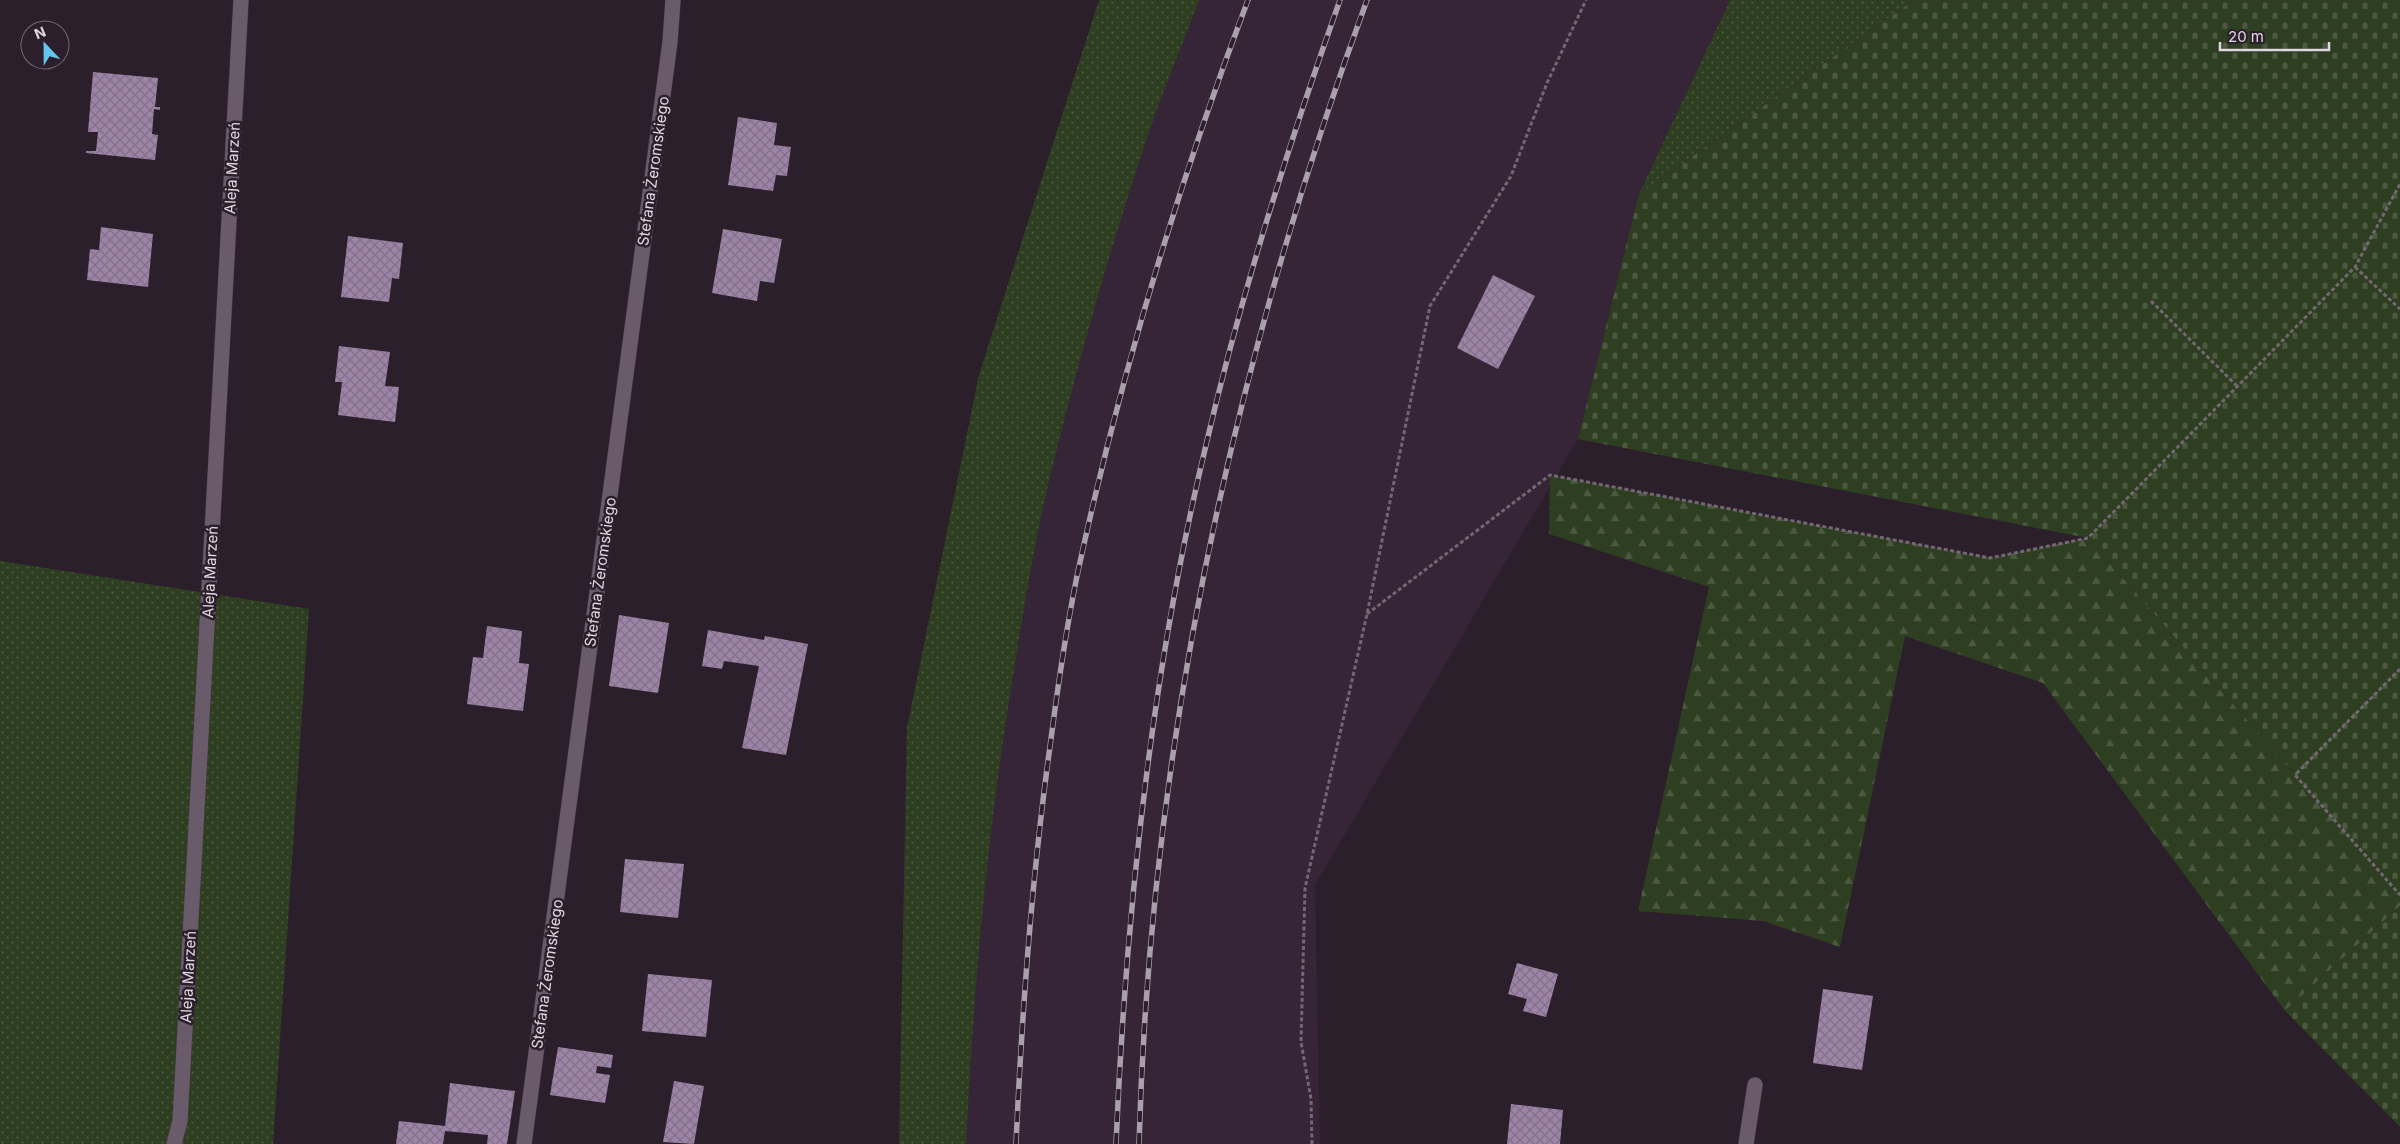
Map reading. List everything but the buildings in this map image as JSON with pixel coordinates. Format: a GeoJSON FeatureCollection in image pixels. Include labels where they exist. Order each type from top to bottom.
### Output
{"type":"FeatureCollection","features":[{"type":"Feature","properties":{"kind":"street","name":"Aleja Marzeń"},"geometry":{"type":"LineString","coordinates":[[174,1144],[180,1121],[241,0]]}},
{"type":"Feature","properties":{"kind":"street","name":"Stefana Żeromskiego"},"geometry":{"type":"LineString","coordinates":[[524,1144],[670,42],[673,0]]}},
{"type":"Feature","properties":{"kind":"street"},"geometry":{"type":"LineString","coordinates":[[1746,1144],[1755,1085]]}},
{"type":"Feature","properties":{"kind":"path"},"geometry":{"type":"LineString","coordinates":[[1312,1144],[1310,1100],[1301,1042],[1305,888],[1367,614],[1430,306],[1511,176],[1547,83],[1586,0]]}},
{"type":"Feature","properties":{"kind":"path"},"geometry":{"type":"LineString","coordinates":[[1367,614],[1550,475],[1990,558],[2088,538],[2355,267],[2400,184]]}},
{"type":"Feature","properties":{"kind":"path"},"geometry":{"type":"LineString","coordinates":[[2355,267],[2400,309]]}},
{"type":"Feature","properties":{"kind":"path"},"geometry":{"type":"LineString","coordinates":[[2151,301],[2238,387]]}},
{"type":"Feature","properties":{"kind":"path"},"geometry":{"type":"LineString","coordinates":[[2400,669],[2295,775],[2400,895]]}},
{"type":"Feature","properties":{"kind":"shaded area"},"geometry":{"type":"Polygon","coordinates":[[[1099,0],[1730,0],[1639,194],[1578,439],[1315,885],[1320,1144],[899,1144],[907,728],[979,375],[1099,0]]]}},
{"type":"Feature","properties":{"kind":"green space"},"geometry":{"type":"Polygon","coordinates":[[[1099,0],[1199,0],[1149,132],[1110,254],[1064,419],[1038,532],[998,774],[978,959],[966,1144],[899,1144],[907,728],[979,375],[1099,0]]]}},
{"type":"Feature","properties":{"kind":"green space"},"geometry":{"type":"Polygon","coordinates":[[[1730,0],[1914,0],[1639,194],[1730,0]]]}},
{"type":"Feature","properties":{"kind":"green space"},"geometry":{"type":"Polygon","coordinates":[[[1914,0],[2400,0],[2400,895],[2088,538],[1578,439],[1639,194],[1914,0]]]}},
{"type":"Feature","properties":{"kind":"green space"},"geometry":{"type":"Polygon","coordinates":[[[1550,475],[1990,558],[2088,538],[2400,895],[2400,906],[2285,1011],[2043,683],[1905,636],[1840,947],[1763,921],[1638,911],[1709,587],[1549,534],[1550,475]]]}},
{"type":"Feature","properties":{"kind":"green space"},"geometry":{"type":"Polygon","coordinates":[[[0,561],[309,609],[273,1144],[0,1144],[0,561]]]}},
{"type":"Feature","properties":{"kind":"green space"},"geometry":{"type":"Polygon","coordinates":[[[2400,906],[2400,1127],[2285,1011],[2400,906]]]}},
{"type":"Feature","properties":{"kind":"railway"},"geometry":{"type":"LineString","coordinates":[[1016,1144],[1021,1042],[1038,840],[1059,678],[1077,576],[1111,430],[1152,285],[1197,142],[1248,0]]}},
{"type":"Feature","properties":{"kind":"railway"},"geometry":{"type":"LineString","coordinates":[[1116,1144],[1120,1056],[1134,880],[1144,792],[1170,618],[1187,531],[1206,445],[1250,276],[1284,165],[1340,0]]}},
{"type":"Feature","properties":{"kind":"railway"},"geometry":{"type":"LineString","coordinates":[[1139,1144],[1146,997],[1160,851],[1180,707],[1206,563],[1238,420],[1276,278],[1319,138],[1367,0]]}}]}
